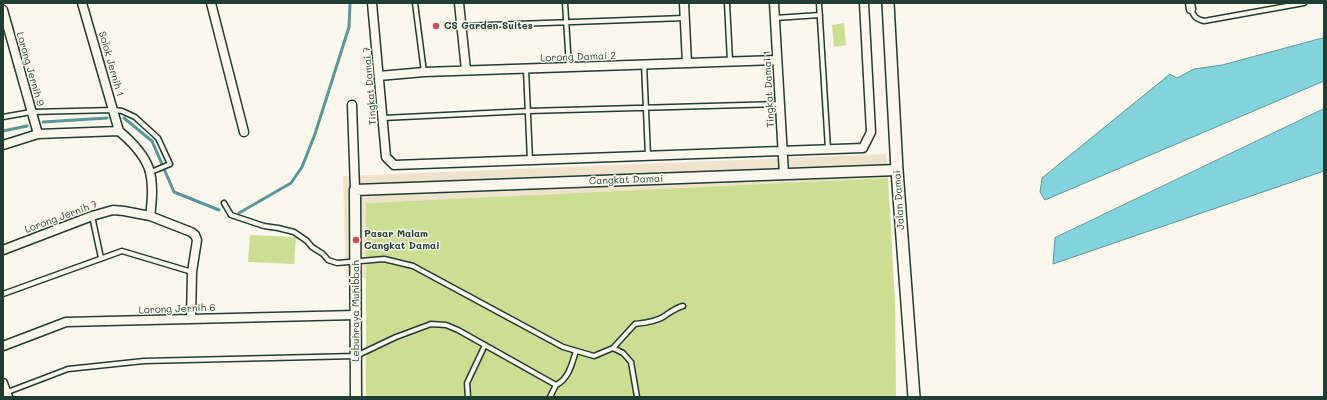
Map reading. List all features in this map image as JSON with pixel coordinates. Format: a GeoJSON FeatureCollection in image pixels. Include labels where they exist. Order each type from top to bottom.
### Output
{"type":"FeatureCollection","features":[{"type":"Feature","properties":{"kind":"main road","name":"Jalan Damai"},"geometry":{"type":"LineString","coordinates":[[888,3],[897,170],[914,397]]}},
{"type":"Feature","properties":{"kind":"street","name":"Solok Jernih 1"},"geometry":{"type":"LineString","coordinates":[[82,3],[119,131]]}},
{"type":"Feature","properties":{"kind":"street"},"geometry":{"type":"LineString","coordinates":[[211,3],[244,132]]}},
{"type":"Feature","properties":{"kind":"street","name":"Tingkat Damai 7"},"geometry":{"type":"LineString","coordinates":[[372,3],[386,156],[394,165],[530,160]]}},
{"type":"Feature","properties":{"kind":"street"},"geometry":{"type":"LineString","coordinates":[[459,3],[466,70]]}},
{"type":"Feature","properties":{"kind":"street"},"geometry":{"type":"LineString","coordinates":[[684,3],[687,63]]}},
{"type":"Feature","properties":{"kind":"street","name":"Tingkat Damai 1"},"geometry":{"type":"LineString","coordinates":[[774,3],[784,174]]}},
{"type":"Feature","properties":{"kind":"street"},"geometry":{"type":"LineString","coordinates":[[530,160],[864,148],[871,132],[864,3]]}},
{"type":"Feature","properties":{"kind":"street","name":"Lorong Jernih 9"},"geometry":{"type":"LineString","coordinates":[[3,10],[38,134]]}},
{"type":"Feature","properties":{"kind":"street","name":"Lorong Damai 2"},"geometry":{"type":"LineString","coordinates":[[379,76],[466,70],[777,60]]}},
{"type":"Feature","properties":{"kind":"street","name":"Lebuhraya Muhibbah"},"geometry":{"type":"LineString","coordinates":[[352,105],[356,262],[356,397]]}},
{"type":"Feature","properties":{"kind":"street"},"geometry":{"type":"LineString","coordinates":[[3,146],[38,134],[119,131],[131,141],[144,158],[152,172],[153,197],[150,216]]}},
{"type":"Feature","properties":{"kind":"street","name":"Cangkat Damai"},"geometry":{"type":"LineString","coordinates":[[355,190],[897,170]]}},
{"type":"Feature","properties":{"kind":"street","name":"Lorong Jernih 7"},"geometry":{"type":"LineString","coordinates":[[3,250],[92,216],[114,210],[124,211],[150,216],[191,232],[195,235],[197,240],[192,272]]}},
{"type":"Feature","properties":{"kind":"street"},"geometry":{"type":"LineString","coordinates":[[191,318],[192,272]]}},
{"type":"Feature","properties":{"kind":"street","name":"Lorong Jernih 6"},"geometry":{"type":"LineString","coordinates":[[3,346],[66,322],[356,315]]}},
{"type":"Feature","properties":{"kind":"street"},"geometry":{"type":"LineString","coordinates":[[3,383],[6,394]]}},
{"type":"Feature","properties":{"kind":"lane"},"geometry":{"type":"LineString","coordinates":[[416,3],[424,72]]}},
{"type":"Feature","properties":{"kind":"lane"},"geometry":{"type":"LineString","coordinates":[[565,3],[569,67]]}},
{"type":"Feature","properties":{"kind":"lane"},"geometry":{"type":"LineString","coordinates":[[727,3],[730,62]]}},
{"type":"Feature","properties":{"kind":"lane"},"geometry":{"type":"LineString","coordinates":[[819,3],[828,149]]}},
{"type":"Feature","properties":{"kind":"lane"},"geometry":{"type":"LineString","coordinates":[[1190,6],[1193,15],[1197,20],[1204,21],[1304,3]]}},
{"type":"Feature","properties":{"kind":"lane"},"geometry":{"type":"LineString","coordinates":[[775,18],[820,15]]}},
{"type":"Feature","properties":{"kind":"lane"},"geometry":{"type":"LineString","coordinates":[[461,26],[684,18]]}},
{"type":"Feature","properties":{"kind":"lane"},"geometry":{"type":"LineString","coordinates":[[644,64],[648,156]]}},
{"type":"Feature","properties":{"kind":"lane"},"geometry":{"type":"LineString","coordinates":[[526,68],[530,160]]}},
{"type":"Feature","properties":{"kind":"lane"},"geometry":{"type":"LineString","coordinates":[[383,118],[528,111],[780,104]]}},
{"type":"Feature","properties":{"kind":"lane"},"geometry":{"type":"LineString","coordinates":[[3,117],[31,112],[122,111],[135,117],[158,138],[170,164],[152,172]]}},
{"type":"Feature","properties":{"kind":"lane"},"geometry":{"type":"LineString","coordinates":[[224,203],[231,215],[264,226],[294,232],[323,254],[328,260],[337,263],[384,259],[413,266],[563,347],[594,356],[613,348],[635,324],[662,318],[675,308],[683,306]]}},
{"type":"Feature","properties":{"kind":"lane"},"geometry":{"type":"LineString","coordinates":[[92,216],[102,258]]}},
{"type":"Feature","properties":{"kind":"lane"},"geometry":{"type":"LineString","coordinates":[[3,294],[122,251],[192,272]]}},
{"type":"Feature","properties":{"kind":"lane"},"geometry":{"type":"LineString","coordinates":[[6,394],[68,369],[84,367],[144,361],[356,356],[396,337],[431,324],[446,325],[458,330],[556,385]]}},
{"type":"Feature","properties":{"kind":"lane"},"geometry":{"type":"LineString","coordinates":[[468,397],[467,383],[485,345]]}},
{"type":"Feature","properties":{"kind":"lane"},"geometry":{"type":"LineString","coordinates":[[613,348],[623,353],[631,362],[637,397]]}},
{"type":"Feature","properties":{"kind":"lane"},"geometry":{"type":"LineString","coordinates":[[550,397],[556,385],[567,375],[576,351]]}},
{"type":"Feature","properties":{"kind":"shaded area","name":"Pasar Malam Cangkat Damai"},"geometry":{"type":"Polygon","coordinates":[[[886,154],[888,178],[366,203],[366,278],[346,278],[343,176],[886,154]]]}},
{"type":"Feature","properties":{"kind":"green space"},"geometry":{"type":"Polygon","coordinates":[[[844,23],[846,45],[834,47],[832,25],[844,23]]]}},
{"type":"Feature","properties":{"kind":"green space"},"geometry":{"type":"Polygon","coordinates":[[[888,178],[895,302],[896,397],[366,397],[366,203],[888,178]]]}},
{"type":"Feature","properties":{"kind":"green space"},"geometry":{"type":"Polygon","coordinates":[[[250,235],[296,237],[294,264],[248,262],[250,235]]]}},
{"type":"Feature","properties":{"kind":"water"},"geometry":{"type":"Polygon","coordinates":[[[1324,38],[1324,81],[1045,200],[1040,192],[1042,178],[1170,74],[1177,78],[1194,69],[1222,65],[1324,38]]]}},
{"type":"Feature","properties":{"kind":"water"},"geometry":{"type":"Polygon","coordinates":[[[1324,109],[1324,171],[1053,264],[1055,238],[1324,109]]]}},
{"type":"Feature","properties":{"kind":"waterway"},"geometry":{"type":"LineString","coordinates":[[239,213],[291,183],[302,167],[315,134],[349,27],[350,3]]}},
{"type":"Feature","properties":{"kind":"waterway"},"geometry":{"type":"LineString","coordinates":[[43,122],[107,118]]}},
{"type":"Feature","properties":{"kind":"waterway"},"geometry":{"type":"LineString","coordinates":[[124,118],[152,141],[174,192],[219,210]]}},
{"type":"Feature","properties":{"kind":"waterway"},"geometry":{"type":"LineString","coordinates":[[3,131],[27,126]]}},
{"type":"Feature","properties":{"kind":"place","name":"CS Garden Suites"},"geometry":{"type":"Point","coordinates":[436,26]}},
{"type":"Feature","properties":{"kind":"place","name":"Pasar Malam Cangkat Damai"},"geometry":{"type":"Point","coordinates":[356,240]}}]}
